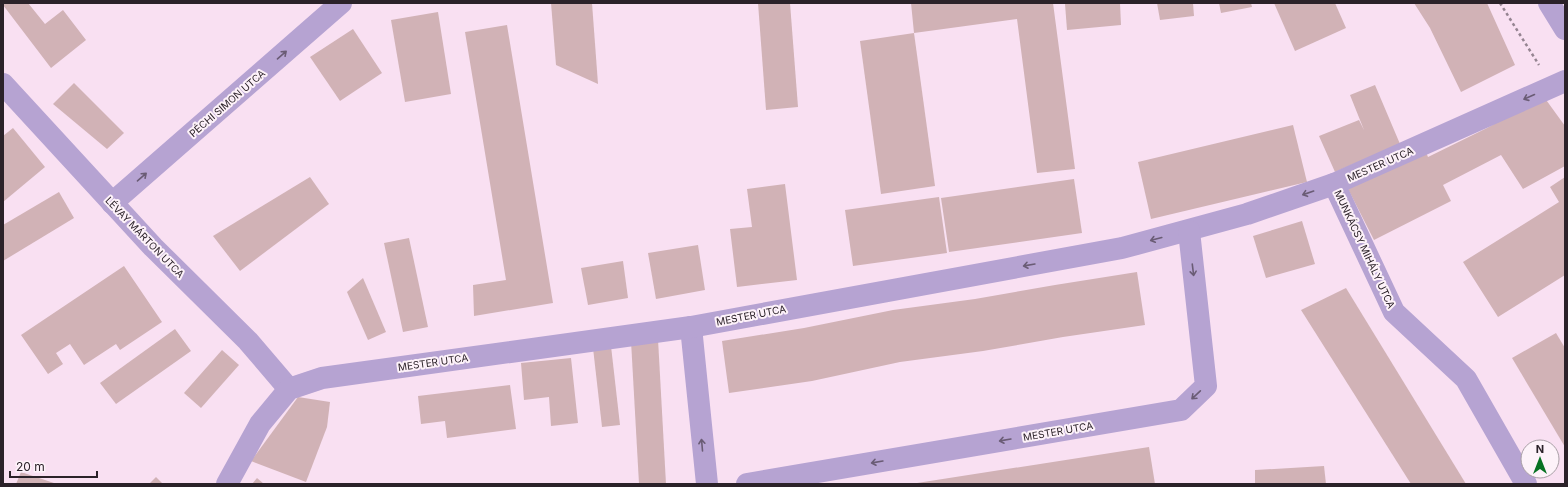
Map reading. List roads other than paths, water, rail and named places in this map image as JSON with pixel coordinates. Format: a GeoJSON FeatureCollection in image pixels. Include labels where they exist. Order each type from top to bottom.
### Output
{"type":"FeatureCollection","features":[{"type":"Feature","properties":{"kind":"street","name":"PÉCHI SIMON UTCA"},"geometry":{"type":"LineString","coordinates":[[112,203],[341,3]]}},
{"type":"Feature","properties":{"kind":"street"},"geometry":{"type":"LineString","coordinates":[[1549,3],[1565,29]]}},
{"type":"Feature","properties":{"kind":"street","name":"LÉVAY MÁRTON UTCA"},"geometry":{"type":"LineString","coordinates":[[3,84],[153,247],[248,341],[289,389]]}},
{"type":"Feature","properties":{"kind":"street","name":"MESTER UTCA"},"geometry":{"type":"LineString","coordinates":[[289,389],[329,377],[691,327],[1122,248],[1247,214],[1334,184],[1559,84]]}},
{"type":"Feature","properties":{"kind":"street","name":"MUNKÁCSY MIHÁLY UTCA"},"geometry":{"type":"LineString","coordinates":[[1334,184],[1394,312],[1466,379],[1526,484]]}},
{"type":"Feature","properties":{"kind":"street","name":"MESTER UTCA"},"geometry":{"type":"LineString","coordinates":[[747,484],[1181,410],[1206,386],[1189,231]]}},
{"type":"Feature","properties":{"kind":"street"},"geometry":{"type":"LineString","coordinates":[[691,327],[706,484]]}},
{"type":"Feature","properties":{"kind":"street"},"geometry":{"type":"LineString","coordinates":[[227,484],[260,424],[289,389]]}}]}
